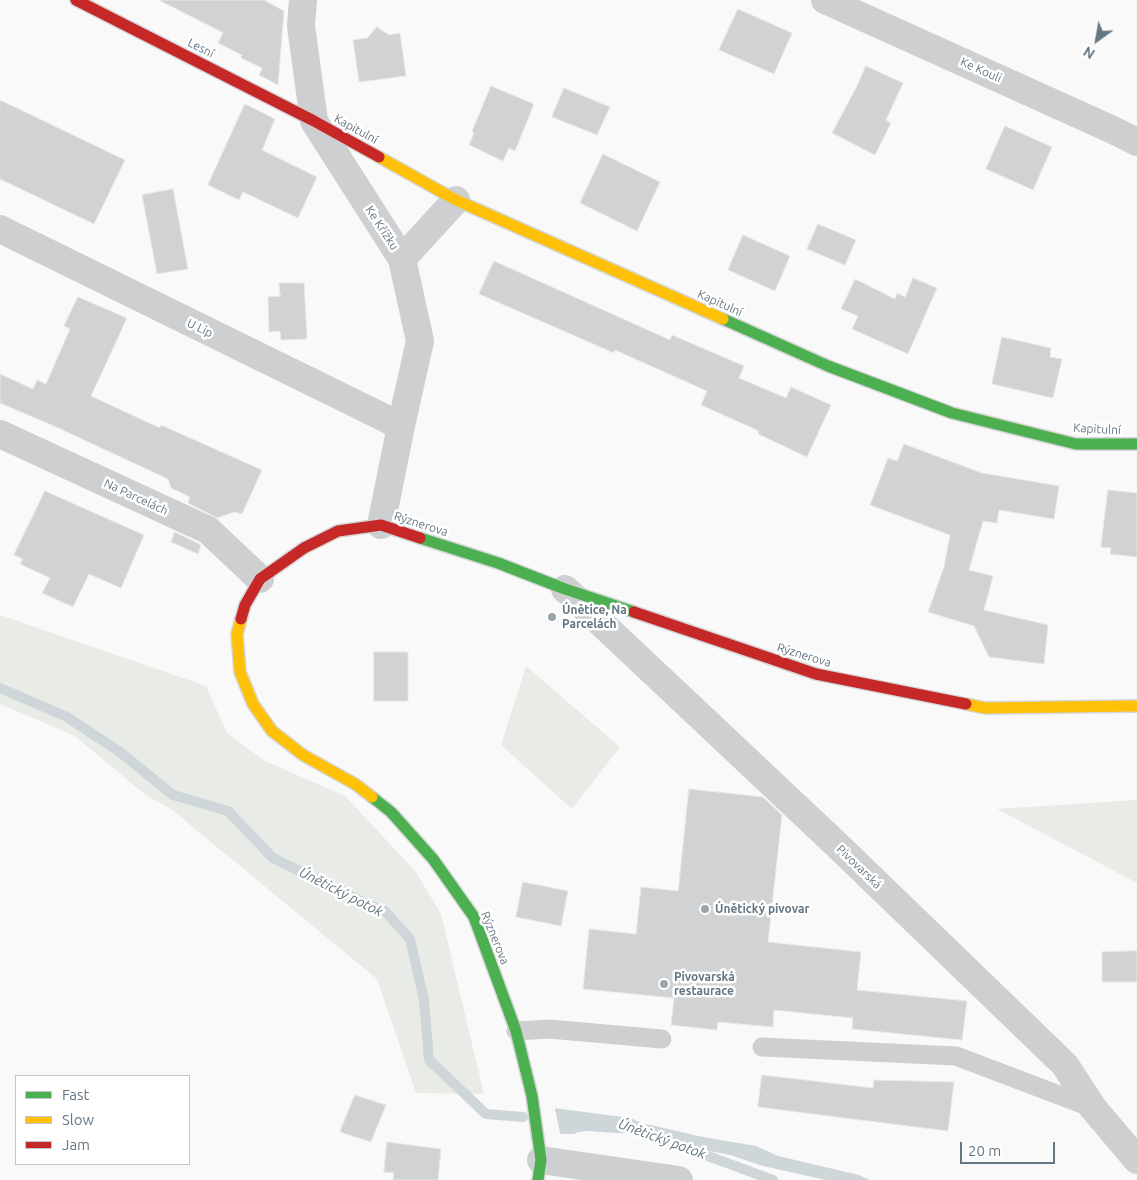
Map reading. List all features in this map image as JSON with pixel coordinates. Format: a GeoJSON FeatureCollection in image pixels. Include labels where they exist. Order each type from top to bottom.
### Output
{"type":"FeatureCollection","features":[{"type":"Feature","properties":{"kind":"street","name":"Lesní"},"geometry":{"type":"LineString","coordinates":[[76,0],[314,121]]}},
{"type":"Feature","properties":{"kind":"street","name":"Ke Křížku"},"geometry":{"type":"LineString","coordinates":[[303,0],[301,26],[314,121],[402,259],[420,341],[400,426],[381,525]]}},
{"type":"Feature","properties":{"kind":"street","name":"Ke Kouli"},"geometry":{"type":"LineString","coordinates":[[825,0],[1137,142]]}},
{"type":"Feature","properties":{"kind":"street","name":"Kapitulní"},"geometry":{"type":"LineString","coordinates":[[314,121],[456,200],[828,366],[952,413],[1076,444],[1137,444]]}},
{"type":"Feature","properties":{"kind":"street"},"geometry":{"type":"LineString","coordinates":[[402,259],[456,200]]}},
{"type":"Feature","properties":{"kind":"street","name":"U Lip"},"geometry":{"type":"LineString","coordinates":[[0,229],[400,426]]}},
{"type":"Feature","properties":{"kind":"street","name":"Na Parcelách"},"geometry":{"type":"LineString","coordinates":[[0,434],[208,530],[260,578]]}},
{"type":"Feature","properties":{"kind":"street","name":"Rýznerova"},"geometry":{"type":"LineString","coordinates":[[539,1170],[532,1096],[516,1031],[474,917],[433,859],[391,812],[355,784],[303,755],[272,731],[252,704],[240,672],[237,634],[245,605],[260,578],[304,548],[338,531],[381,525],[498,563],[565,589],[816,674],[985,708],[1137,706]]}},
{"type":"Feature","properties":{"kind":"street","name":"Pivovarská"},"geometry":{"type":"LineString","coordinates":[[565,589],[837,845],[1065,1065],[1093,1108],[1137,1160]]}},
{"type":"Feature","properties":{"kind":"street"},"geometry":{"type":"LineString","coordinates":[[539,1170],[679,1180]]}},
{"type":"Feature","properties":{"kind":"lane"},"geometry":{"type":"LineString","coordinates":[[516,1031],[549,1029],[662,1039]]}},
{"type":"Feature","properties":{"kind":"lane"},"geometry":{"type":"LineString","coordinates":[[762,1047],[956,1056],[1093,1108]]}},
{"type":"Feature","properties":{"kind":"shaded area"},"geometry":{"type":"Polygon","coordinates":[[[0,615],[206,686],[227,733],[265,761],[345,796],[416,872],[441,914],[484,1094],[416,1093],[377,979],[171,809],[147,796],[75,736],[0,704],[0,615]]]}},
{"type":"Feature","properties":{"kind":"shaded area"},"geometry":{"type":"Polygon","coordinates":[[[526,666],[620,747],[572,809],[501,745],[526,666]]]}},
{"type":"Feature","properties":{"kind":"shaded area"},"geometry":{"type":"Polygon","coordinates":[[[1137,800],[1137,883],[997,809],[1137,800]]]}},
{"type":"Feature","properties":{"kind":"water"},"geometry":{"type":"Polygon","coordinates":[[[554,1108],[630,1118],[642,1123],[703,1137],[756,1146],[778,1156],[859,1175],[870,1180],[826,1180],[763,1166],[730,1155],[676,1142],[659,1143],[627,1133],[587,1131],[574,1134],[560,1134],[554,1108]]]}},
{"type":"Feature","properties":{"kind":"pier"},"geometry":{"type":"Polygon","coordinates":[[[554,1105],[561,1137],[513,1135],[509,1106],[554,1105]]]}},
{"type":"Feature","properties":{"kind":"building"},"geometry":{"type":"Polygon","coordinates":[[[159,0],[264,0],[284,11],[278,85],[259,75],[262,68],[241,58],[242,55],[218,43],[223,33],[159,0]]]}},
{"type":"Feature","properties":{"kind":"building"},"geometry":{"type":"Polygon","coordinates":[[[738,9],[792,33],[774,74],[719,50],[738,9]]]}},
{"type":"Feature","properties":{"kind":"building"},"geometry":{"type":"Polygon","coordinates":[[[377,27],[389,35],[400,33],[406,76],[359,82],[353,40],[367,38],[377,27]]]}},
{"type":"Feature","properties":{"kind":"building"},"geometry":{"type":"Polygon","coordinates":[[[866,66],[903,83],[886,120],[891,123],[875,155],[832,133],[866,66]]]}},
{"type":"Feature","properties":{"kind":"building"},"geometry":{"type":"Polygon","coordinates":[[[491,86],[534,104],[515,151],[509,148],[503,161],[469,145],[474,133],[472,132],[491,86]]]}},
{"type":"Feature","properties":{"kind":"building"},"geometry":{"type":"Polygon","coordinates":[[[564,88],[610,107],[597,135],[552,117],[564,88]]]}},
{"type":"Feature","properties":{"kind":"building"},"geometry":{"type":"Polygon","coordinates":[[[0,100],[125,160],[94,224],[0,179],[0,100]]]}},
{"type":"Feature","properties":{"kind":"building"},"geometry":{"type":"Polygon","coordinates":[[[245,104],[275,119],[262,150],[317,177],[298,218],[243,192],[239,200],[208,185],[245,104]]]}},
{"type":"Feature","properties":{"kind":"building"},"geometry":{"type":"Polygon","coordinates":[[[1005,126],[1052,147],[1033,190],[986,169],[1005,126]]]}},
{"type":"Feature","properties":{"kind":"building"},"geometry":{"type":"Polygon","coordinates":[[[603,154],[660,182],[637,231],[580,203],[603,154]]]}},
{"type":"Feature","properties":{"kind":"building"},"geometry":{"type":"Polygon","coordinates":[[[173,189],[188,269],[157,274],[142,195],[173,189]]]}},
{"type":"Feature","properties":{"kind":"building"},"geometry":{"type":"Polygon","coordinates":[[[818,224],[856,240],[845,265],[807,249],[818,224]]]}},
{"type":"Feature","properties":{"kind":"building"},"geometry":{"type":"Polygon","coordinates":[[[743,235],[790,256],[775,291],[728,270],[743,235]]]}},
{"type":"Feature","properties":{"kind":"building"},"geometry":{"type":"Polygon","coordinates":[[[494,261],[670,340],[672,335],[744,366],[739,378],[786,398],[791,387],[831,405],[807,457],[758,434],[759,431],[701,405],[707,391],[615,350],[614,353],[479,294],[494,261]]]}},
{"type":"Feature","properties":{"kind":"building"},"geometry":{"type":"Polygon","coordinates":[[[913,278],[937,288],[908,354],[852,329],[858,316],[841,309],[855,279],[895,299],[897,293],[905,297],[913,278]]]}},
{"type":"Feature","properties":{"kind":"building"},"geometry":{"type":"Polygon","coordinates":[[[279,283],[304,283],[307,339],[281,340],[280,331],[269,332],[268,297],[280,296],[279,283]]]}},
{"type":"Feature","properties":{"kind":"building"},"geometry":{"type":"Polygon","coordinates":[[[78,297],[127,318],[91,396],[160,428],[161,425],[262,470],[242,514],[234,512],[217,518],[188,503],[190,497],[171,488],[168,479],[0,403],[0,374],[33,389],[37,380],[46,384],[70,329],[64,326],[78,297]]]}},
{"type":"Feature","properties":{"kind":"building"},"geometry":{"type":"Polygon","coordinates":[[[1002,337],[1051,348],[1050,357],[1062,359],[1053,398],[992,384],[1002,337]]]}},
{"type":"Feature","properties":{"kind":"building"},"geometry":{"type":"Polygon","coordinates":[[[904,444],[982,473],[1059,486],[1054,519],[999,510],[997,523],[983,521],[969,570],[993,576],[984,610],[1048,625],[1044,664],[989,657],[974,626],[928,612],[944,567],[950,535],[870,505],[888,458],[897,461],[904,444]]]}},
{"type":"Feature","properties":{"kind":"building"},"geometry":{"type":"Polygon","coordinates":[[[1108,490],[1137,493],[1137,557],[1110,554],[1111,548],[1101,547],[1108,490]]]}},
{"type":"Feature","properties":{"kind":"building"},"geometry":{"type":"Polygon","coordinates":[[[45,491],[144,535],[121,588],[89,574],[73,607],[42,593],[50,578],[20,564],[23,559],[14,555],[45,491]]]}},
{"type":"Feature","properties":{"kind":"building"},"geometry":{"type":"Polygon","coordinates":[[[175,532],[201,545],[198,554],[171,542],[175,532]]]}},
{"type":"Feature","properties":{"kind":"building"},"geometry":{"type":"Polygon","coordinates":[[[374,652],[408,652],[408,701],[374,701],[374,652]]]}},
{"type":"Feature","properties":{"kind":"building","name":"Únětický pivovar"},"geometry":{"type":"Polygon","coordinates":[[[689,789],[763,797],[782,815],[768,942],[861,952],[857,990],[967,1001],[962,1040],[852,1029],[853,1018],[774,1010],[773,1027],[718,1022],[717,1030],[671,1025],[674,998],[583,989],[589,929],[636,934],[641,887],[678,891],[689,789]]]}},
{"type":"Feature","properties":{"kind":"building"},"geometry":{"type":"Polygon","coordinates":[[[523,882],[568,891],[561,926],[516,917],[523,882]]]}},
{"type":"Feature","properties":{"kind":"building"},"geometry":{"type":"Polygon","coordinates":[[[1137,951],[1137,982],[1102,982],[1102,952],[1137,951]]]}},
{"type":"Feature","properties":{"kind":"building"},"geometry":{"type":"Polygon","coordinates":[[[762,1075],[873,1088],[874,1080],[954,1082],[948,1131],[758,1107],[762,1075]]]}},
{"type":"Feature","properties":{"kind":"building"},"geometry":{"type":"Polygon","coordinates":[[[355,1095],[386,1105],[371,1142],[340,1132],[355,1095]]]}},
{"type":"Feature","properties":{"kind":"building"},"geometry":{"type":"Polygon","coordinates":[[[387,1142],[441,1149],[438,1180],[393,1180],[394,1173],[384,1172],[387,1142]]]}},
{"type":"Feature","properties":{"kind":"waterway","name":"Únětický potok"},"geometry":{"type":"LineString","coordinates":[[0,688],[67,717],[120,752],[173,795],[228,811],[273,858],[385,911],[410,939],[424,1000],[429,1060],[486,1114],[523,1117]]}},
{"type":"Feature","properties":{"kind":"waterway","name":"Únětický potok"},"geometry":{"type":"LineString","coordinates":[[659,1138],[773,1180]]}},
{"type":"Feature","properties":{"kind":"traffic: fast"},"geometry":{"type":"LineString","coordinates":[[723,319],[828,366],[952,413],[1076,444],[1137,444]]}},
{"type":"Feature","properties":{"kind":"traffic: fast"},"geometry":{"type":"LineString","coordinates":[[420,538],[498,563],[565,589],[634,612]]}},
{"type":"Feature","properties":{"kind":"traffic: fast"},"geometry":{"type":"LineString","coordinates":[[372,797],[391,812],[433,859],[474,917],[516,1031],[532,1096],[541,1160],[538,1180]]}},
{"type":"Feature","properties":{"kind":"traffic: slow"},"geometry":{"type":"LineString","coordinates":[[379,157],[456,200],[723,319]]}},
{"type":"Feature","properties":{"kind":"traffic: slow"},"geometry":{"type":"LineString","coordinates":[[241,619],[237,634],[240,672],[253,704],[272,731],[303,755],[355,784],[372,797]]}},
{"type":"Feature","properties":{"kind":"traffic: slow"},"geometry":{"type":"LineString","coordinates":[[966,704],[985,708],[1137,706]]}},
{"type":"Feature","properties":{"kind":"traffic: jam"},"geometry":{"type":"LineString","coordinates":[[76,0],[314,121],[379,157]]}},
{"type":"Feature","properties":{"kind":"traffic: jam"},"geometry":{"type":"LineString","coordinates":[[241,619],[245,605],[260,579],[304,548],[338,531],[381,525],[420,538]]}},
{"type":"Feature","properties":{"kind":"traffic: jam"},"geometry":{"type":"LineString","coordinates":[[634,612],[816,674],[966,704]]}},
{"type":"Feature","properties":{"kind":"place","name":"Únětice, Na Parcelách"},"geometry":{"type":"Point","coordinates":[552,617]}},
{"type":"Feature","properties":{"kind":"place","name":"Únětický pivovar"},"geometry":{"type":"Point","coordinates":[705,909]}},
{"type":"Feature","properties":{"kind":"place","name":"Pivovarská restaurace"},"geometry":{"type":"Point","coordinates":[664,984]}}]}
